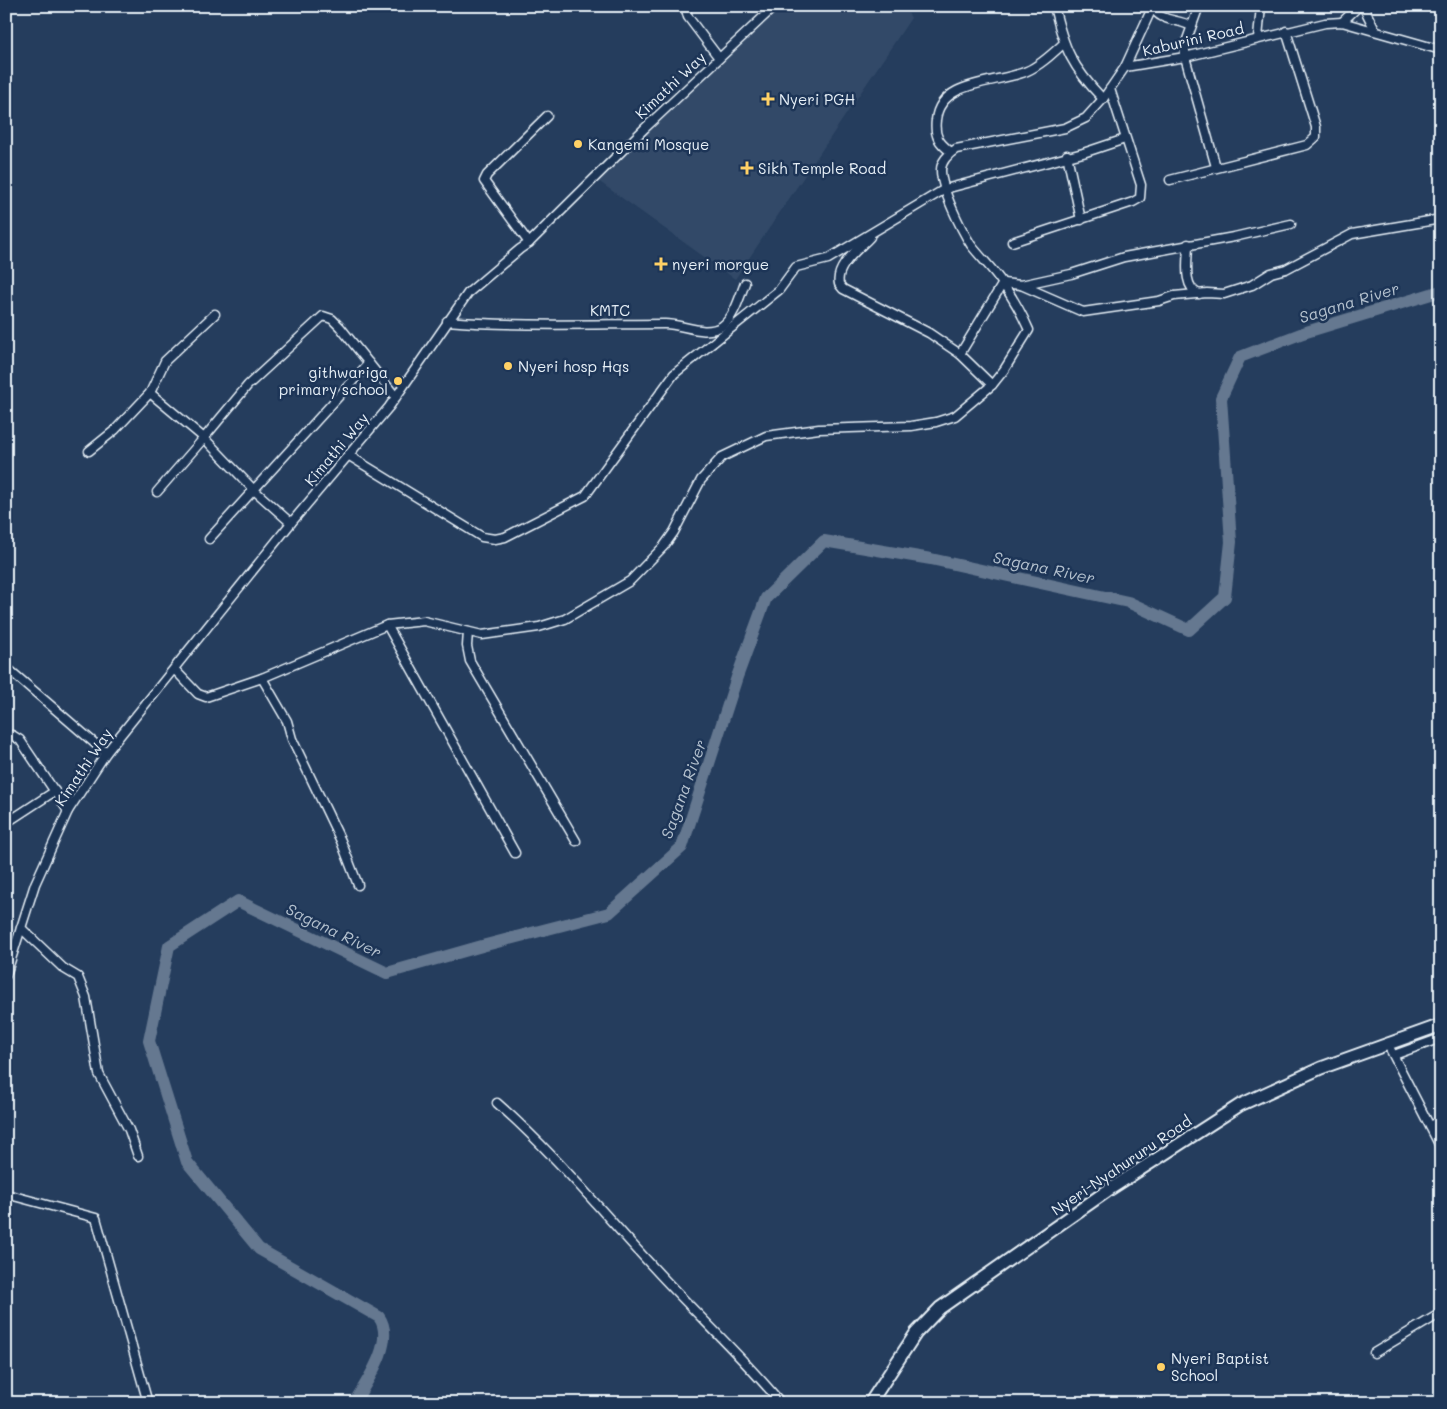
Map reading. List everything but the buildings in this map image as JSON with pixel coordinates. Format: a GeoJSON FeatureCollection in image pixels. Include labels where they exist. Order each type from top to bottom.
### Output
{"type":"FeatureCollection","features":[{"type":"Feature","properties":{"kind":"main road","name":"Nyeri-Nyahururu Road"},"geometry":{"type":"LineString","coordinates":[[870,1403],[916,1333],[940,1308],[1091,1202],[1200,1130],[1262,1094],[1388,1043],[1441,1025]]}},
{"type":"Feature","properties":{"kind":"street"},"geometry":{"type":"LineString","coordinates":[[685,6],[688,17],[719,58]]}},
{"type":"Feature","properties":{"kind":"street","name":"Kimathi Way"},"geometry":{"type":"LineString","coordinates":[[6,975],[35,884],[68,811],[106,753],[396,396],[468,293],[520,249],[529,244],[592,178],[775,6]]}},
{"type":"Feature","properties":{"kind":"street"},"geometry":{"type":"LineString","coordinates":[[1054,6],[1064,42],[1082,77],[1103,99]]}},
{"type":"Feature","properties":{"kind":"street"},"geometry":{"type":"LineString","coordinates":[[1199,6],[1190,26],[1185,45],[1185,57],[1216,167]]}},
{"type":"Feature","properties":{"kind":"street"},"geometry":{"type":"LineString","coordinates":[[1258,38],[1261,6]]}},
{"type":"Feature","properties":{"kind":"street"},"geometry":{"type":"LineString","coordinates":[[1342,22],[1359,6]]}},
{"type":"Feature","properties":{"kind":"street"},"geometry":{"type":"LineString","coordinates":[[1363,6],[1375,30]]}},
{"type":"Feature","properties":{"kind":"street"},"geometry":{"type":"LineString","coordinates":[[175,670],[198,694],[206,697],[262,678],[387,625],[424,621],[482,635],[552,624],[577,613],[630,581],[669,539],[701,480],[722,457],[734,449],[766,436],[819,430],[904,426],[936,422],[955,416],[992,385],[1004,370],[1029,330],[1024,317],[1003,283],[972,245],[961,226],[945,189],[941,171],[944,161],[952,152],[966,146],[1071,126],[1086,118],[1103,99],[1125,67],[1152,7],[1163,19],[1181,21],[1190,26]]}},
{"type":"Feature","properties":{"kind":"street","name":"Kaburini Road"},"geometry":{"type":"LineString","coordinates":[[1125,67],[1185,57],[1286,31],[1325,23],[1342,22],[1441,50]]}},
{"type":"Feature","properties":{"kind":"street"},"geometry":{"type":"LineString","coordinates":[[1170,180],[1307,145],[1316,138],[1316,127],[1286,31]]}},
{"type":"Feature","properties":{"kind":"street"},"geometry":{"type":"LineString","coordinates":[[952,152],[942,145],[936,136],[936,116],[943,99],[967,87],[1029,70],[1064,42]]}},
{"type":"Feature","properties":{"kind":"street"},"geometry":{"type":"LineString","coordinates":[[1012,242],[1081,220],[1140,198],[1141,185],[1110,89]]}},
{"type":"Feature","properties":{"kind":"street"},"geometry":{"type":"LineString","coordinates":[[529,244],[484,181],[487,175],[547,116]]}},
{"type":"Feature","properties":{"kind":"street"},"geometry":{"type":"LineString","coordinates":[[348,455],[482,537],[495,539],[505,537],[585,496],[674,374],[779,290],[796,267],[828,259],[945,189],[1125,139]]}},
{"type":"Feature","properties":{"kind":"street"},"geometry":{"type":"LineString","coordinates":[[1067,155],[1081,220]]}},
{"type":"Feature","properties":{"kind":"street"},"geometry":{"type":"LineString","coordinates":[[1003,283],[1021,285],[1061,301],[1074,310],[1083,312],[1198,294],[1224,294],[1252,284],[1352,234],[1441,220]]}},
{"type":"Feature","properties":{"kind":"street"},"geometry":{"type":"LineString","coordinates":[[1021,285],[1071,274],[1124,257],[1291,224]]}},
{"type":"Feature","properties":{"kind":"street"},"geometry":{"type":"LineString","coordinates":[[877,230],[844,265],[839,273],[839,284],[843,288],[929,333],[960,354],[992,385]]}},
{"type":"Feature","properties":{"kind":"street"},"geometry":{"type":"LineString","coordinates":[[1188,244],[1189,285],[1192,291],[1198,294]]}},
{"type":"Feature","properties":{"kind":"street","name":"KMTC"},"geometry":{"type":"LineString","coordinates":[[447,321],[543,325],[671,324],[709,330],[722,326],[738,304],[745,283]]}},
{"type":"Feature","properties":{"kind":"street"},"geometry":{"type":"LineString","coordinates":[[960,354],[1003,283]]}},
{"type":"Feature","properties":{"kind":"street"},"geometry":{"type":"LineString","coordinates":[[89,451],[115,430],[150,393],[166,360],[215,314]]}},
{"type":"Feature","properties":{"kind":"street"},"geometry":{"type":"LineString","coordinates":[[158,492],[248,385],[323,316],[332,319],[340,327],[396,396]]}},
{"type":"Feature","properties":{"kind":"street"},"geometry":{"type":"LineString","coordinates":[[209,539],[369,363]]}},
{"type":"Feature","properties":{"kind":"street"},"geometry":{"type":"LineString","coordinates":[[150,393],[204,438],[254,490],[291,523]]}},
{"type":"Feature","properties":{"kind":"street"},"geometry":{"type":"LineString","coordinates":[[387,625],[515,852]]}},
{"type":"Feature","properties":{"kind":"street"},"geometry":{"type":"LineString","coordinates":[[468,632],[467,646],[470,661],[576,841]]}},
{"type":"Feature","properties":{"kind":"street"},"geometry":{"type":"LineString","coordinates":[[6,667],[106,753]]}},
{"type":"Feature","properties":{"kind":"street"},"geometry":{"type":"LineString","coordinates":[[262,678],[287,721],[294,744],[341,841],[358,885]]}},
{"type":"Feature","properties":{"kind":"street"},"geometry":{"type":"LineString","coordinates":[[6,736],[16,736],[68,811]]}},
{"type":"Feature","properties":{"kind":"street"},"geometry":{"type":"LineString","coordinates":[[6,823],[55,791]]}},
{"type":"Feature","properties":{"kind":"street"},"geometry":{"type":"LineString","coordinates":[[21,928],[63,968],[78,977],[86,997],[99,1074],[129,1130],[138,1156]]}},
{"type":"Feature","properties":{"kind":"street"},"geometry":{"type":"LineString","coordinates":[[1394,1055],[1441,1038]]}},
{"type":"Feature","properties":{"kind":"street"},"geometry":{"type":"LineString","coordinates":[[1388,1043],[1441,1148]]}},
{"type":"Feature","properties":{"kind":"street"},"geometry":{"type":"LineString","coordinates":[[497,1103],[555,1159],[656,1270],[755,1371],[781,1403]]}},
{"type":"Feature","properties":{"kind":"street"},"geometry":{"type":"LineString","coordinates":[[1430,1126],[1441,1121]]}},
{"type":"Feature","properties":{"kind":"street"},"geometry":{"type":"LineString","coordinates":[[6,1194],[96,1218],[148,1403]]}},
{"type":"Feature","properties":{"kind":"street"},"geometry":{"type":"LineString","coordinates":[[1374,1353],[1441,1313]]}},
{"type":"Feature","properties":{"kind":"shaded area","name":"Nyeri PGH"},"geometry":{"type":"Polygon","coordinates":[[[776,6],[904,6],[911,18],[735,279],[597,180],[776,6]]]}},
{"type":"Feature","properties":{"kind":"waterway","name":"Sagana River"},"geometry":{"type":"LineString","coordinates":[[354,1403],[378,1361],[382,1349],[384,1337],[379,1317],[259,1249],[187,1162],[149,1041],[169,946],[238,901],[387,973],[609,913],[682,847],[737,677],[766,598],[824,541],[931,559],[1128,602],[1189,630],[1225,597],[1231,542],[1221,398],[1240,357],[1303,333],[1441,291]]}},
{"type":"Feature","properties":{"kind":"place","name":"Nyeri PGH"},"geometry":{"type":"Point","coordinates":[768,99]}},
{"type":"Feature","properties":{"kind":"place","name":"Kangemi Mosque"},"geometry":{"type":"Point","coordinates":[578,144]}},
{"type":"Feature","properties":{"kind":"place","name":"Sikh Temple Road"},"geometry":{"type":"Point","coordinates":[747,168]}},
{"type":"Feature","properties":{"kind":"place","name":"nyeri morgue"},"geometry":{"type":"Point","coordinates":[661,264]}},
{"type":"Feature","properties":{"kind":"place","name":"Nyeri hosp Hqs"},"geometry":{"type":"Point","coordinates":[508,366]}},
{"type":"Feature","properties":{"kind":"place","name":"githwariga primary school"},"geometry":{"type":"Point","coordinates":[398,381]}},
{"type":"Feature","properties":{"kind":"place","name":"Nyeri Baptist School"},"geometry":{"type":"Point","coordinates":[1161,1367]}}]}
